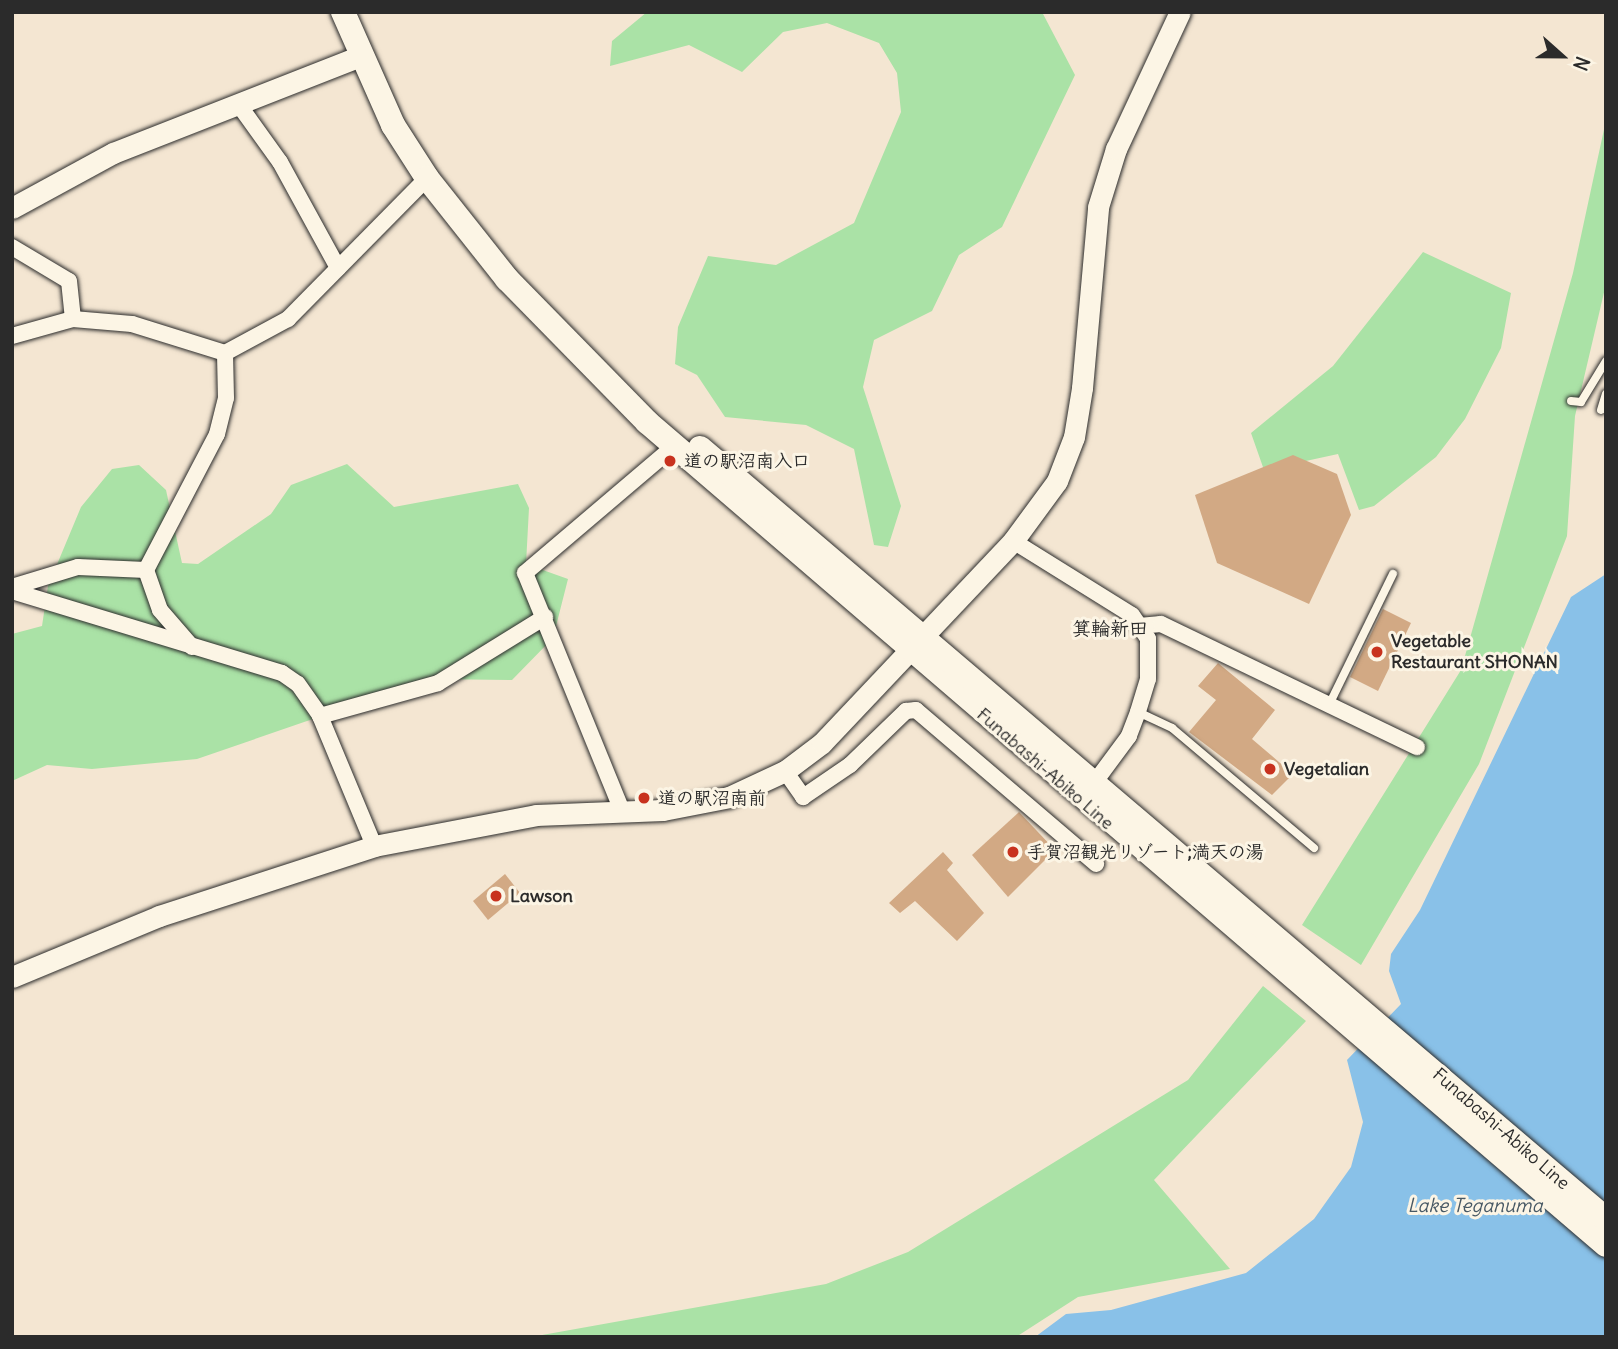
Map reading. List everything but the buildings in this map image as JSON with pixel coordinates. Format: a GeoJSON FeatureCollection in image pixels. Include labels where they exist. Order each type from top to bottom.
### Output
{"type":"FeatureCollection","features":[{"type":"Feature","properties":{"kind":"main road","name":"Funabashi-Abiko Line"},"geometry":{"type":"LineString","coordinates":[[343,12],[360,56],[427,177],[507,279],[674,446],[918,645],[1095,782],[1135,832],[1606,1219]]}},
{"type":"Feature","properties":{"kind":"main road","name":"Funabashi-Abiko Line"},"geometry":{"type":"LineString","coordinates":[[592,362],[1135,832],[1606,1245]]}},
{"type":"Feature","properties":{"kind":"street"},"geometry":{"type":"LineString","coordinates":[[12,976],[159,916],[374,846],[536,815],[624,813],[729,797],[785,771],[822,743],[918,645],[1013,541],[1057,481],[1074,437],[1098,206],[1116,149],[1180,12]]}},
{"type":"Feature","properties":{"kind":"street"},"geometry":{"type":"LineString","coordinates":[[12,208],[113,153],[360,56]]}},
{"type":"Feature","properties":{"kind":"street"},"geometry":{"type":"LineString","coordinates":[[239,105],[280,162],[338,268]]}},
{"type":"Feature","properties":{"kind":"street"},"geometry":{"type":"LineString","coordinates":[[12,336],[73,319],[132,324],[225,353],[288,319],[427,177]]}},
{"type":"Feature","properties":{"kind":"street"},"geometry":{"type":"LineString","coordinates":[[12,247],[69,281],[73,319]]}},
{"type":"Feature","properties":{"kind":"street"},"geometry":{"type":"LineString","coordinates":[[192,647],[160,610],[146,570],[217,435],[226,398],[225,353]]}},
{"type":"Feature","properties":{"kind":"street"},"geometry":{"type":"LineString","coordinates":[[624,813],[525,573],[674,446]]}},
{"type":"Feature","properties":{"kind":"street"},"geometry":{"type":"LineString","coordinates":[[1013,541],[1110,600],[1139,626],[1151,653],[1138,712],[1129,736],[1095,782]]}},
{"type":"Feature","properties":{"kind":"street"},"geometry":{"type":"LineString","coordinates":[[12,589],[78,567],[146,570]]}},
{"type":"Feature","properties":{"kind":"street"},"geometry":{"type":"LineString","coordinates":[[12,589],[282,673],[298,684],[320,716],[374,846]]}},
{"type":"Feature","properties":{"kind":"street"},"geometry":{"type":"LineString","coordinates":[[320,716],[438,683],[545,617]]}},
{"type":"Feature","properties":{"kind":"street"},"geometry":{"type":"LineString","coordinates":[[1139,626],[1161,624],[1417,747]]}},
{"type":"Feature","properties":{"kind":"street"},"geometry":{"type":"LineString","coordinates":[[785,771],[803,797],[850,765],[906,711],[916,710],[1096,864]]}},
{"type":"Feature","properties":{"kind":"lane"},"geometry":{"type":"LineString","coordinates":[[1571,401],[1581,402],[1606,361]]}},
{"type":"Feature","properties":{"kind":"lane"},"geometry":{"type":"LineString","coordinates":[[1601,410],[1606,394]]}},
{"type":"Feature","properties":{"kind":"lane"},"geometry":{"type":"LineString","coordinates":[[1329,705],[1393,574]]}},
{"type":"Feature","properties":{"kind":"lane"},"geometry":{"type":"LineString","coordinates":[[1138,712],[1172,728],[1314,848]]}},
{"type":"Feature","properties":{"kind":"green space"},"geometry":{"type":"Polygon","coordinates":[[[647,12],[1042,12],[1075,75],[1002,227],[959,255],[932,311],[874,340],[863,387],[901,506],[888,547],[874,545],[854,449],[806,425],[725,417],[697,375],[675,364],[678,327],[708,256],[776,265],[854,223],[901,112],[897,73],[879,43],[827,23],[783,32],[742,72],[689,45],[610,66],[612,41],[647,12]]]}},
{"type":"Feature","properties":{"kind":"green space"},"geometry":{"type":"Polygon","coordinates":[[[1606,120],[1606,284],[1575,416],[1567,536],[1479,764],[1361,965],[1302,925],[1461,670],[1573,273],[1606,120]]]}},
{"type":"Feature","properties":{"kind":"green space"},"geometry":{"type":"Polygon","coordinates":[[[1423,252],[1511,293],[1501,348],[1465,419],[1436,457],[1374,506],[1359,510],[1338,454],[1264,470],[1251,433],[1333,366],[1423,252]]]}},
{"type":"Feature","properties":{"kind":"green space"},"geometry":{"type":"Polygon","coordinates":[[[347,464],[394,507],[518,484],[529,508],[526,564],[568,579],[553,638],[512,680],[429,679],[197,759],[92,769],[47,765],[12,781],[12,634],[42,626],[48,586],[81,507],[112,469],[139,465],[166,490],[182,563],[198,564],[271,514],[291,485],[347,464]]]}},
{"type":"Feature","properties":{"kind":"green space"},"geometry":{"type":"Polygon","coordinates":[[[1263,986],[1306,1021],[1154,1180],[1230,1269],[1078,1297],[1016,1337],[531,1337],[826,1284],[908,1252],[1188,1080],[1263,986]]]}},
{"type":"Feature","properties":{"kind":"water","name":"Lake Teganuma"},"geometry":{"type":"Polygon","coordinates":[[[1606,574],[1606,1337],[1035,1337],[1066,1314],[1111,1310],[1246,1273],[1314,1219],[1351,1167],[1363,1122],[1347,1060],[1401,1004],[1389,971],[1391,954],[1420,910],[1571,597],[1606,574]]]}},
{"type":"Feature","properties":{"kind":"place","name":"道の駅沼南入口"},"geometry":{"type":"Point","coordinates":[670,461]}},
{"type":"Feature","properties":{"kind":"place","name":"Vegetable Restaurant SHONAN"},"geometry":{"type":"Point","coordinates":[1377,652]}},
{"type":"Feature","properties":{"kind":"place","name":"Vegetalian"},"geometry":{"type":"Point","coordinates":[1270,769]}},
{"type":"Feature","properties":{"kind":"place","name":"道の駅沼南前"},"geometry":{"type":"Point","coordinates":[644,798]}},
{"type":"Feature","properties":{"kind":"place","name":"手賀沼観光リゾート;満天の湯"},"geometry":{"type":"Point","coordinates":[1013,852]}},
{"type":"Feature","properties":{"kind":"place","name":"Lawson"},"geometry":{"type":"Point","coordinates":[496,896]}},
{"type":"Feature","properties":{"kind":"district","name":"箕輪新田"},"geometry":{"type":"Point","coordinates":[1110,629]}}]}
